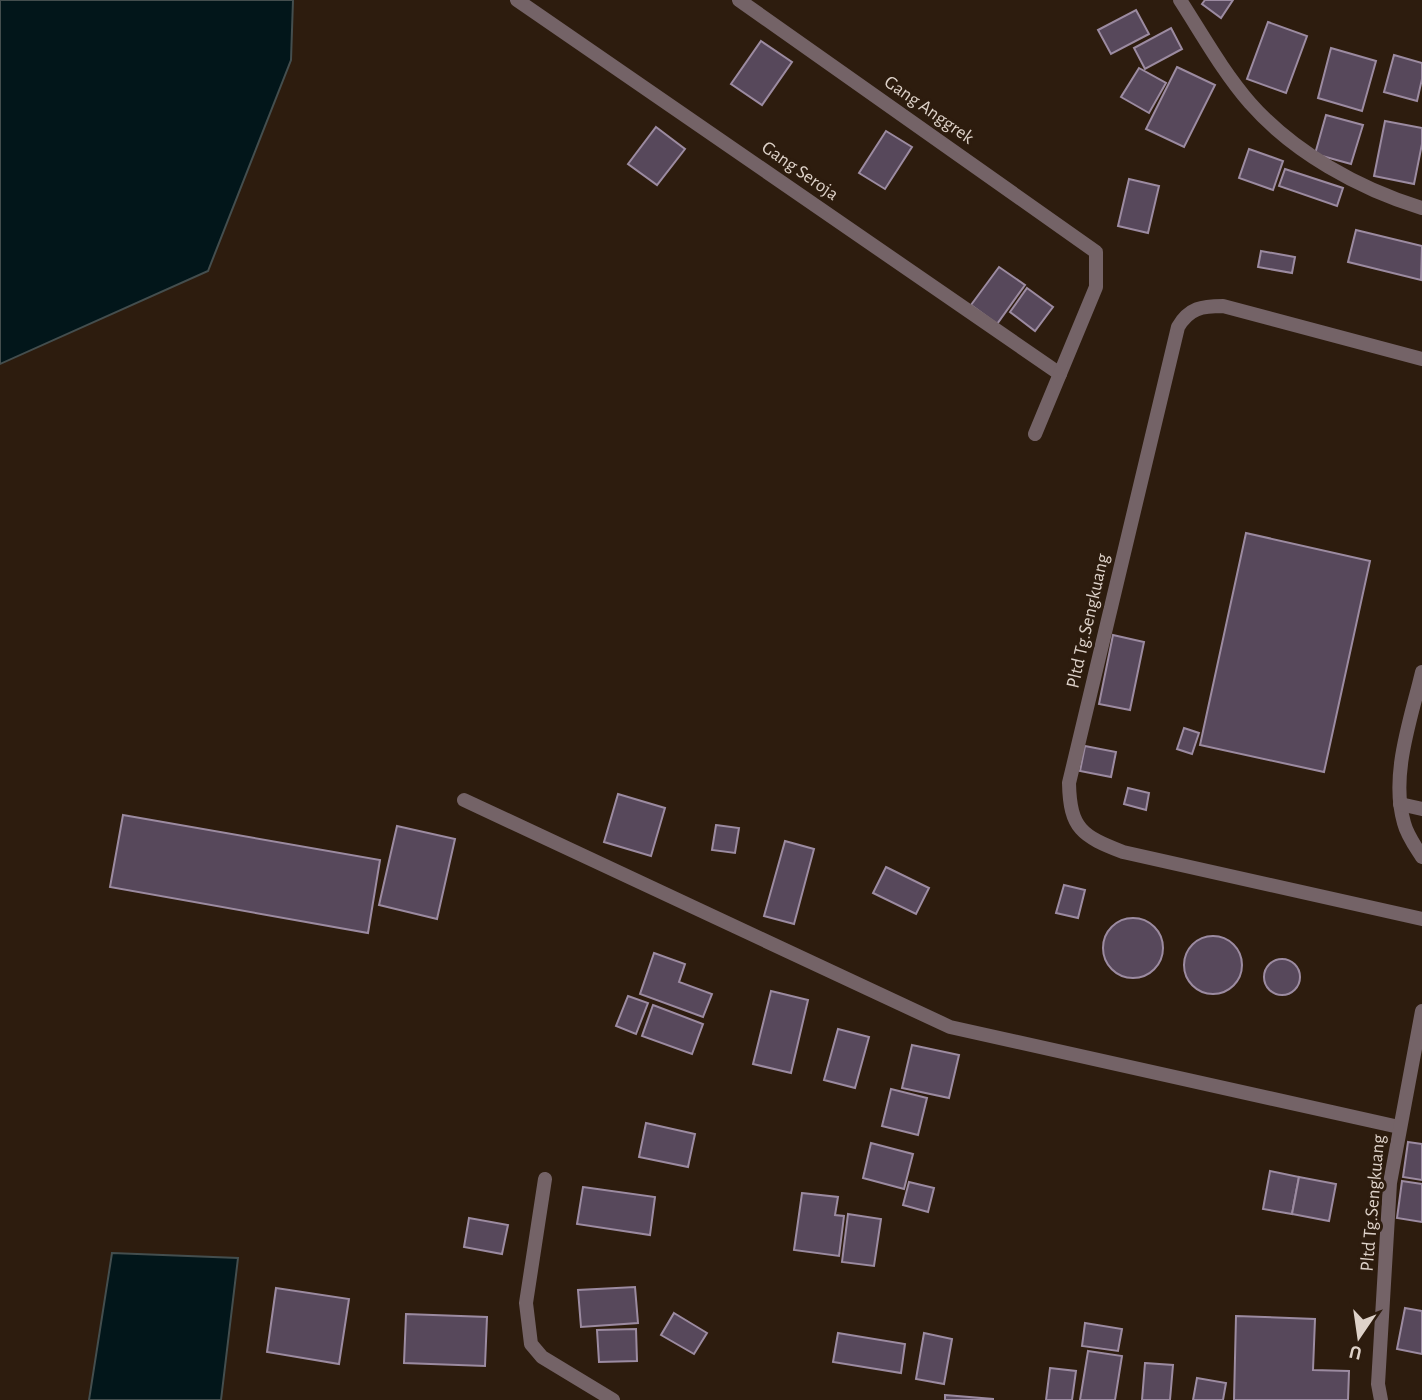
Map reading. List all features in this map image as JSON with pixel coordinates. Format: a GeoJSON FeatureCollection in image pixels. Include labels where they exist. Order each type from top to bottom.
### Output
{"type":"FeatureCollection","features":[{"type":"Feature","properties":{"kind":"street","name":"Gang Seroja"},"geometry":{"type":"LineString","coordinates":[[517,0],[1060,374]]}},
{"type":"Feature","properties":{"kind":"street","name":"Gang Anggrek"},"geometry":{"type":"LineString","coordinates":[[739,0],[1096,252],[1096,287],[1060,374]]}},
{"type":"Feature","properties":{"kind":"street"},"geometry":{"type":"LineString","coordinates":[[1180,0],[1250,103],[1300,148],[1341,175],[1393,199],[1422,208]]}},
{"type":"Feature","properties":{"kind":"street","name":"Pltd Tg.Sengkuang"},"geometry":{"type":"LineString","coordinates":[[1422,359],[1223,306],[1194,309],[1184,317],[1178,327],[1069,783],[1069,807],[1075,822],[1093,840],[1123,852],[1422,919]]}},
{"type":"Feature","properties":{"kind":"street"},"geometry":{"type":"LineString","coordinates":[[1035,434],[1060,374]]}},
{"type":"Feature","properties":{"kind":"street"},"geometry":{"type":"LineString","coordinates":[[1422,672],[1404,751],[1399,792],[1404,825],[1422,857]]}},
{"type":"Feature","properties":{"kind":"street"},"geometry":{"type":"LineString","coordinates":[[464,800],[950,1027],[1399,1127]]}},
{"type":"Feature","properties":{"kind":"street"},"geometry":{"type":"LineString","coordinates":[[1400,804],[1422,809]]}},
{"type":"Feature","properties":{"kind":"street","name":"Pltd Tg.Sengkuang"},"geometry":{"type":"LineString","coordinates":[[1381,1400],[1378,1384],[1390,1183],[1422,1011]]}},
{"type":"Feature","properties":{"kind":"street"},"geometry":{"type":"LineString","coordinates":[[545,1179],[526,1303],[531,1344],[542,1357],[613,1400]]}},
{"type":"Feature","properties":{"kind":"shaded area"},"geometry":{"type":"Polygon","coordinates":[[[0,0],[293,0],[291,60],[208,271],[0,364],[0,0]]]}},
{"type":"Feature","properties":{"kind":"shaded area"},"geometry":{"type":"Polygon","coordinates":[[[112,1253],[238,1258],[221,1400],[89,1400],[112,1253]]]}},
{"type":"Feature","properties":{"kind":"building"},"geometry":{"type":"Polygon","coordinates":[[[1205,0],[1233,0],[1221,18],[1202,4],[1205,0]]]}},
{"type":"Feature","properties":{"kind":"building"},"geometry":{"type":"Polygon","coordinates":[[[1136,10],[1149,34],[1111,54],[1098,30],[1136,10]]]}},
{"type":"Feature","properties":{"kind":"building"},"geometry":{"type":"Polygon","coordinates":[[[1268,22],[1307,36],[1286,93],[1247,79],[1268,22]]]}},
{"type":"Feature","properties":{"kind":"building"},"geometry":{"type":"Polygon","coordinates":[[[1171,28],[1182,49],[1145,69],[1134,48],[1171,28]]]}},
{"type":"Feature","properties":{"kind":"building"},"geometry":{"type":"Polygon","coordinates":[[[761,41],[792,62],[762,105],[731,84],[761,41]]]}},
{"type":"Feature","properties":{"kind":"building"},"geometry":{"type":"Polygon","coordinates":[[[1331,48],[1376,61],[1362,111],[1318,98],[1331,48]]]}},
{"type":"Feature","properties":{"kind":"building"},"geometry":{"type":"Polygon","coordinates":[[[1394,55],[1422,63],[1417,101],[1384,92],[1394,55]]]}},
{"type":"Feature","properties":{"kind":"building"},"geometry":{"type":"Polygon","coordinates":[[[1177,67],[1215,85],[1184,147],[1146,129],[1177,67]]]}},
{"type":"Feature","properties":{"kind":"building"},"geometry":{"type":"Polygon","coordinates":[[[1139,68],[1166,83],[1149,113],[1121,97],[1139,68]]]}},
{"type":"Feature","properties":{"kind":"building"},"geometry":{"type":"Polygon","coordinates":[[[1326,115],[1363,125],[1351,164],[1315,154],[1326,115]]]}},
{"type":"Feature","properties":{"kind":"building"},"geometry":{"type":"Polygon","coordinates":[[[1385,121],[1422,128],[1422,144],[1414,184],[1374,176],[1385,121]]]}},
{"type":"Feature","properties":{"kind":"building"},"geometry":{"type":"Polygon","coordinates":[[[656,127],[685,149],[657,185],[628,164],[656,127]]]}},
{"type":"Feature","properties":{"kind":"building"},"geometry":{"type":"Polygon","coordinates":[[[886,131],[912,147],[885,189],[859,173],[886,131]]]}},
{"type":"Feature","properties":{"kind":"building"},"geometry":{"type":"Polygon","coordinates":[[[1249,149],[1283,161],[1273,190],[1239,178],[1249,149]]]}},
{"type":"Feature","properties":{"kind":"building"},"geometry":{"type":"Polygon","coordinates":[[[1285,169],[1343,188],[1337,206],[1279,186],[1285,169]]]}},
{"type":"Feature","properties":{"kind":"building"},"geometry":{"type":"Polygon","coordinates":[[[1129,179],[1159,186],[1148,233],[1118,226],[1129,179]]]}},
{"type":"Feature","properties":{"kind":"building"},"geometry":{"type":"Polygon","coordinates":[[[1356,230],[1422,246],[1421,280],[1348,262],[1356,230]]]}},
{"type":"Feature","properties":{"kind":"building"},"geometry":{"type":"Polygon","coordinates":[[[1261,251],[1295,257],[1292,273],[1258,267],[1261,251]]]}},
{"type":"Feature","properties":{"kind":"building"},"geometry":{"type":"Polygon","coordinates":[[[999,267],[1025,285],[997,324],[971,305],[999,267]]]}},
{"type":"Feature","properties":{"kind":"building"},"geometry":{"type":"Polygon","coordinates":[[[1027,288],[1053,307],[1035,331],[1010,312],[1027,288]]]}},
{"type":"Feature","properties":{"kind":"building"},"geometry":{"type":"Polygon","coordinates":[[[1246,533],[1370,561],[1324,772],[1200,745],[1246,533]]]}},
{"type":"Feature","properties":{"kind":"building"},"geometry":{"type":"Polygon","coordinates":[[[1113,635],[1144,642],[1130,710],[1099,704],[1113,635]]]}},
{"type":"Feature","properties":{"kind":"building"},"geometry":{"type":"Polygon","coordinates":[[[1184,728],[1199,733],[1192,754],[1177,749],[1184,728]]]}},
{"type":"Feature","properties":{"kind":"building"},"geometry":{"type":"Polygon","coordinates":[[[1085,746],[1116,752],[1111,777],[1080,771],[1085,746]]]}},
{"type":"Feature","properties":{"kind":"building"},"geometry":{"type":"Polygon","coordinates":[[[1128,788],[1149,793],[1146,810],[1124,804],[1128,788]]]}},
{"type":"Feature","properties":{"kind":"building"},"geometry":{"type":"Polygon","coordinates":[[[618,794],[665,808],[651,856],[604,842],[618,794]]]}},
{"type":"Feature","properties":{"kind":"building"},"geometry":{"type":"Polygon","coordinates":[[[123,815],[380,860],[368,933],[110,887],[123,815]]]}},
{"type":"Feature","properties":{"kind":"building"},"geometry":{"type":"Polygon","coordinates":[[[716,825],[739,828],[735,853],[712,850],[716,825]]]}},
{"type":"Feature","properties":{"kind":"building"},"geometry":{"type":"Polygon","coordinates":[[[397,826],[455,839],[437,919],[379,905],[397,826]]]}},
{"type":"Feature","properties":{"kind":"building"},"geometry":{"type":"Polygon","coordinates":[[[785,841],[814,849],[794,924],[764,916],[785,841]]]}},
{"type":"Feature","properties":{"kind":"building"},"geometry":{"type":"Polygon","coordinates":[[[886,867],[929,888],[916,914],[873,893],[886,867]]]}},
{"type":"Feature","properties":{"kind":"building"},"geometry":{"type":"Polygon","coordinates":[[[1064,885],[1085,890],[1078,918],[1056,913],[1064,885]]]}},
{"type":"Feature","properties":{"kind":"building"},"geometry":{"type":"Polygon","coordinates":[[[1133,918],[1154,927],[1163,948],[1154,969],[1133,978],[1112,969],[1103,948],[1112,927],[1133,918]]]}},
{"type":"Feature","properties":{"kind":"building"},"geometry":{"type":"Polygon","coordinates":[[[1213,936],[1224,938],[1237,949],[1242,965],[1240,976],[1229,989],[1213,994],[1202,992],[1189,981],[1184,965],[1186,954],[1197,941],[1213,936]]]}},
{"type":"Feature","properties":{"kind":"building"},"geometry":{"type":"Polygon","coordinates":[[[654,953],[685,964],[679,982],[712,994],[703,1017],[640,994],[654,953]]]}},
{"type":"Feature","properties":{"kind":"building"},"geometry":{"type":"Polygon","coordinates":[[[1282,959],[1295,964],[1300,977],[1295,990],[1282,995],[1269,990],[1264,977],[1269,964],[1282,959]]]}},
{"type":"Feature","properties":{"kind":"building"},"geometry":{"type":"Polygon","coordinates":[[[771,991],[808,1000],[791,1073],[753,1064],[771,991]]]}},
{"type":"Feature","properties":{"kind":"building"},"geometry":{"type":"Polygon","coordinates":[[[628,996],[648,1003],[636,1034],[616,1026],[628,996]]]}},
{"type":"Feature","properties":{"kind":"building"},"geometry":{"type":"Polygon","coordinates":[[[653,1005],[703,1024],[692,1054],[642,1036],[653,1005]]]}},
{"type":"Feature","properties":{"kind":"building"},"geometry":{"type":"Polygon","coordinates":[[[838,1029],[869,1037],[855,1088],[824,1080],[838,1029]]]}},
{"type":"Feature","properties":{"kind":"building"},"geometry":{"type":"Polygon","coordinates":[[[912,1045],[959,1055],[949,1098],[902,1088],[912,1045]]]}},
{"type":"Feature","properties":{"kind":"building"},"geometry":{"type":"Polygon","coordinates":[[[891,1089],[927,1098],[918,1135],[882,1126],[891,1089]]]}},
{"type":"Feature","properties":{"kind":"building"},"geometry":{"type":"Polygon","coordinates":[[[646,1123],[695,1134],[688,1167],[639,1157],[646,1123]]]}},
{"type":"Feature","properties":{"kind":"building"},"geometry":{"type":"Polygon","coordinates":[[[1408,1142],[1422,1144],[1422,1180],[1403,1177],[1408,1142]]]}},
{"type":"Feature","properties":{"kind":"building"},"geometry":{"type":"Polygon","coordinates":[[[871,1143],[913,1154],[904,1189],[863,1178],[871,1143]]]}},
{"type":"Feature","properties":{"kind":"building"},"geometry":{"type":"Polygon","coordinates":[[[1270,1171],[1299,1177],[1292,1214],[1263,1209],[1270,1171]]]}},
{"type":"Feature","properties":{"kind":"building"},"geometry":{"type":"Polygon","coordinates":[[[1299,1177],[1336,1184],[1329,1221],[1292,1214],[1299,1177]]]}},
{"type":"Feature","properties":{"kind":"building"},"geometry":{"type":"Polygon","coordinates":[[[1402,1181],[1422,1184],[1422,1222],[1397,1218],[1402,1181]]]}},
{"type":"Feature","properties":{"kind":"building"},"geometry":{"type":"Polygon","coordinates":[[[909,1182],[934,1188],[928,1212],[903,1205],[909,1182]]]}},
{"type":"Feature","properties":{"kind":"building"},"geometry":{"type":"Polygon","coordinates":[[[583,1187],[655,1197],[650,1235],[577,1224],[583,1187]]]}},
{"type":"Feature","properties":{"kind":"building"},"geometry":{"type":"Polygon","coordinates":[[[802,1193],[838,1197],[835,1215],[844,1216],[839,1256],[794,1250],[802,1193]]]}},
{"type":"Feature","properties":{"kind":"building"},"geometry":{"type":"Polygon","coordinates":[[[848,1214],[881,1219],[874,1266],[842,1262],[848,1214]]]}},
{"type":"Feature","properties":{"kind":"building"},"geometry":{"type":"Polygon","coordinates":[[[469,1218],[508,1225],[502,1254],[464,1247],[469,1218]]]}},
{"type":"Feature","properties":{"kind":"building"},"geometry":{"type":"Polygon","coordinates":[[[635,1287],[638,1323],[581,1327],[578,1290],[635,1287]]]}},
{"type":"Feature","properties":{"kind":"building"},"geometry":{"type":"Polygon","coordinates":[[[276,1288],[349,1299],[339,1364],[267,1352],[276,1288]]]}},
{"type":"Feature","properties":{"kind":"building"},"geometry":{"type":"Polygon","coordinates":[[[1405,1308],[1422,1311],[1422,1354],[1397,1349],[1405,1308]]]}},
{"type":"Feature","properties":{"kind":"building"},"geometry":{"type":"Polygon","coordinates":[[[674,1313],[707,1333],[694,1354],[661,1335],[674,1313]]]}},
{"type":"Feature","properties":{"kind":"building"},"geometry":{"type":"Polygon","coordinates":[[[406,1314],[487,1317],[485,1366],[404,1363],[406,1314]]]}},
{"type":"Feature","properties":{"kind":"building"},"geometry":{"type":"Polygon","coordinates":[[[1236,1316],[1315,1319],[1313,1370],[1349,1371],[1348,1400],[1234,1400],[1236,1316]]]}},
{"type":"Feature","properties":{"kind":"building"},"geometry":{"type":"Polygon","coordinates":[[[1085,1323],[1122,1329],[1118,1351],[1082,1346],[1085,1323]]]}},
{"type":"Feature","properties":{"kind":"building"},"geometry":{"type":"Polygon","coordinates":[[[636,1329],[637,1361],[599,1362],[597,1330],[636,1329]]]}},
{"type":"Feature","properties":{"kind":"building"},"geometry":{"type":"Polygon","coordinates":[[[838,1333],[905,1344],[901,1373],[833,1362],[838,1333]]]}},
{"type":"Feature","properties":{"kind":"building"},"geometry":{"type":"Polygon","coordinates":[[[924,1333],[952,1339],[944,1384],[916,1379],[924,1333]]]}},
{"type":"Feature","properties":{"kind":"building"},"geometry":{"type":"Polygon","coordinates":[[[1088,1351],[1122,1356],[1115,1400],[1080,1400],[1088,1351]]]}},
{"type":"Feature","properties":{"kind":"building"},"geometry":{"type":"Polygon","coordinates":[[[1145,1363],[1173,1365],[1170,1400],[1142,1400],[1145,1363]]]}},
{"type":"Feature","properties":{"kind":"building"},"geometry":{"type":"Polygon","coordinates":[[[1050,1368],[1076,1371],[1072,1400],[1046,1400],[1050,1368]]]}},
{"type":"Feature","properties":{"kind":"building"},"geometry":{"type":"Polygon","coordinates":[[[1197,1378],[1226,1383],[1223,1400],[1193,1400],[1197,1378]]]}},
{"type":"Feature","properties":{"kind":"building"},"geometry":{"type":"Polygon","coordinates":[[[945,1395],[993,1399],[993,1400],[945,1400],[945,1395]]]}}]}
